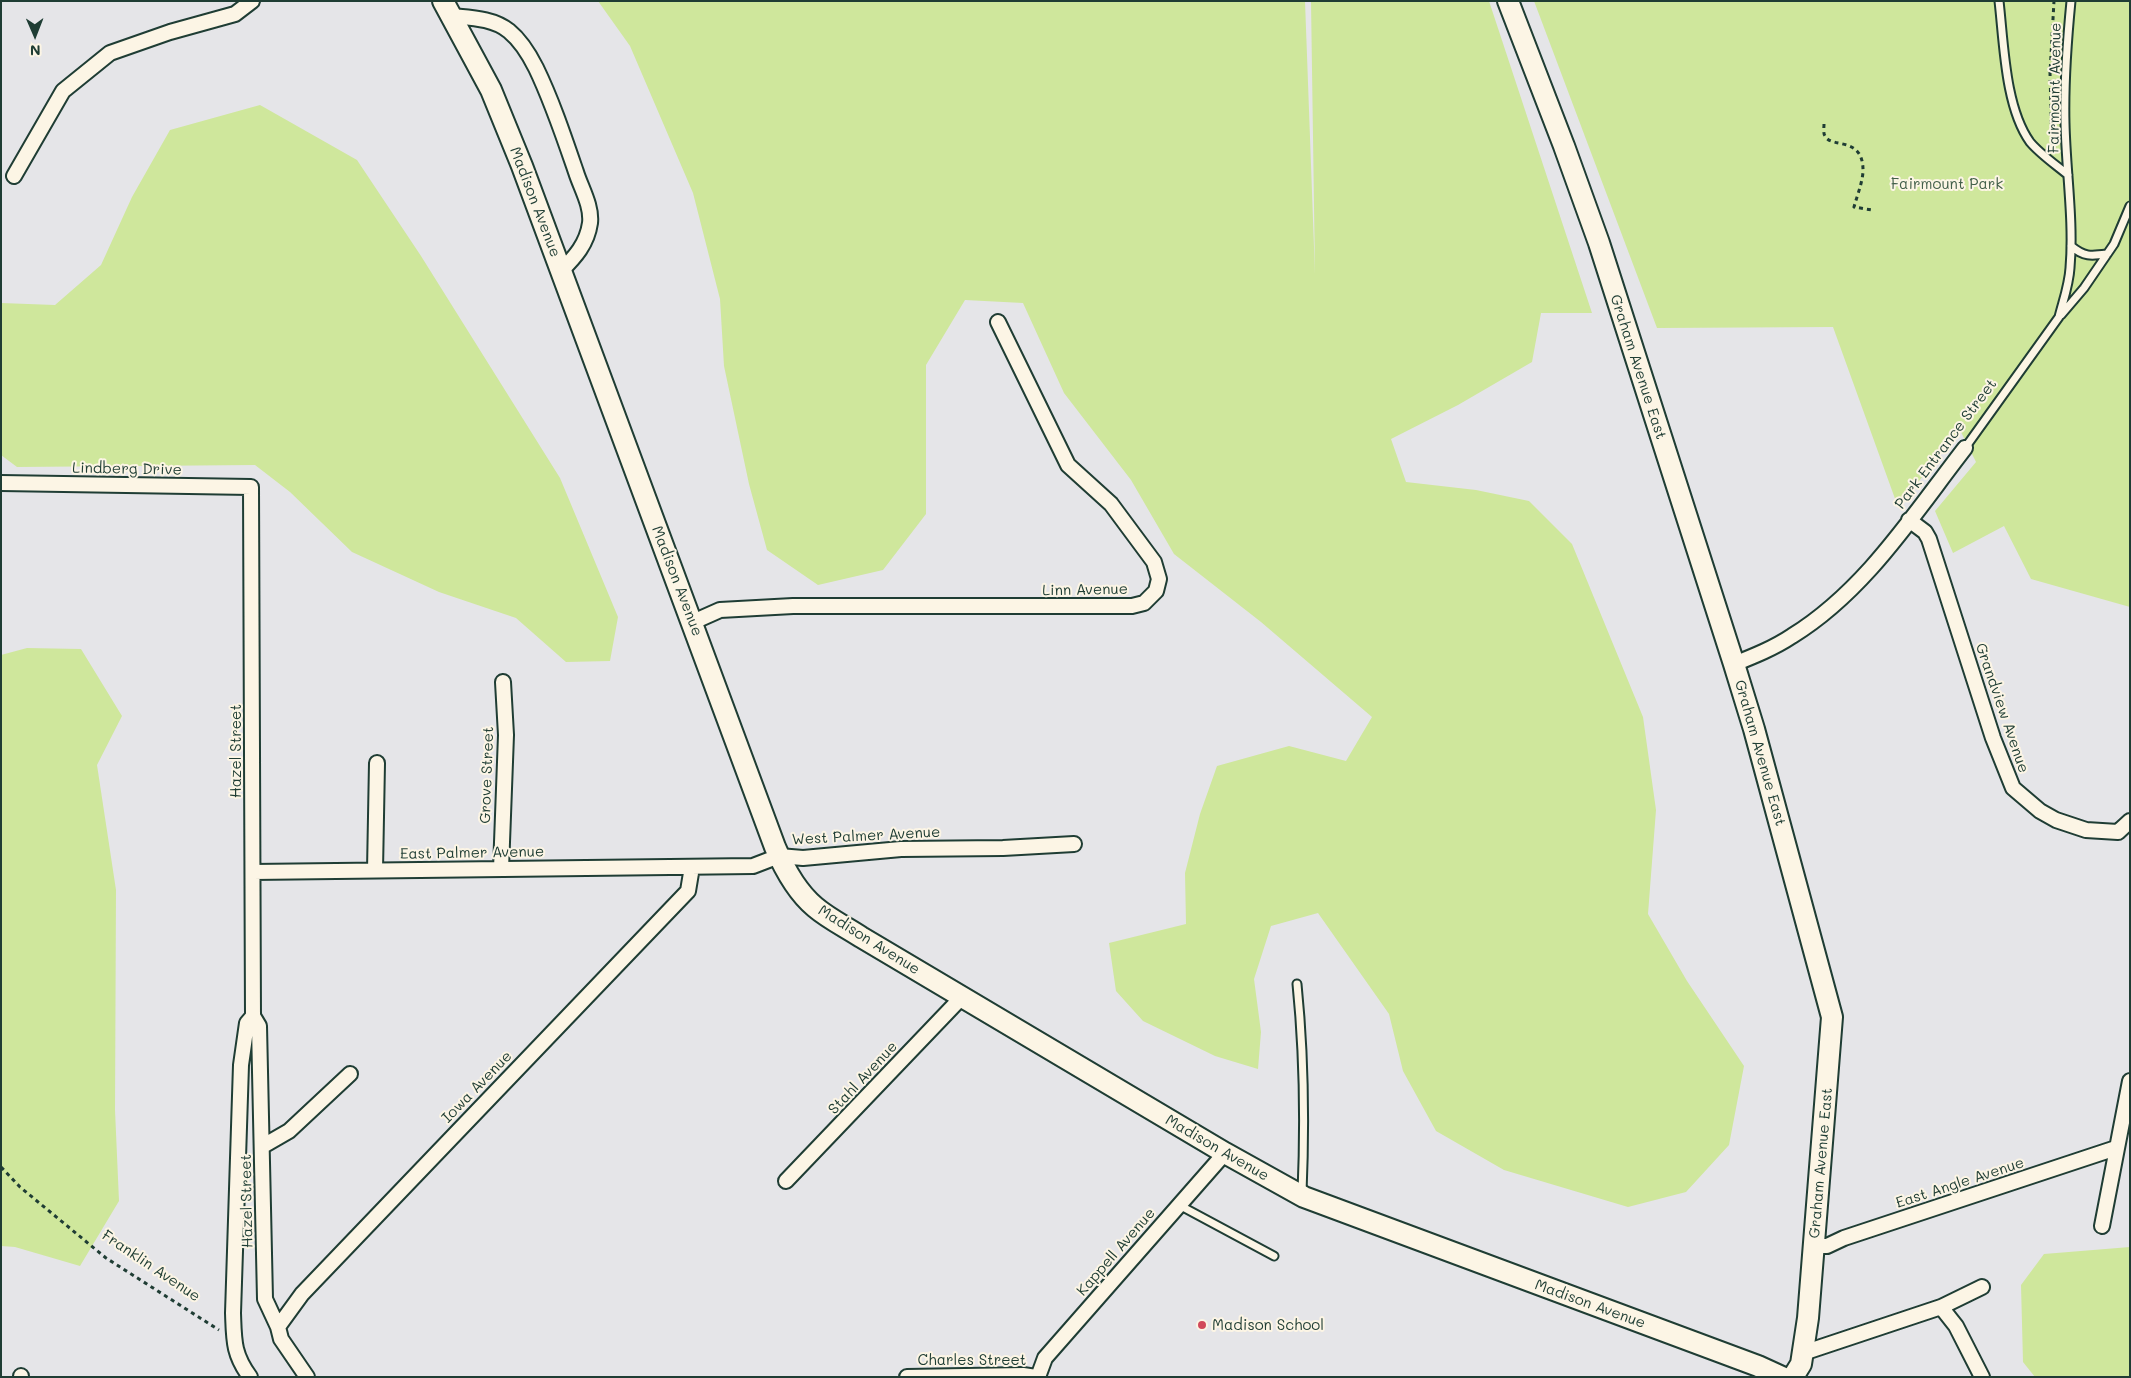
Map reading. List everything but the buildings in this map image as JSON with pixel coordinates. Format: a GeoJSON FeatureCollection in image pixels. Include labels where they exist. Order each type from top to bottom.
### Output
{"type":"FeatureCollection","features":[{"type":"Feature","properties":{"kind":"main road","name":"Graham Avenue East"},"geometry":{"type":"LineString","coordinates":[[1508,1],[1599,243],[1734,664],[1754,728],[1832,1017],[1814,1246],[1803,1353],[1801,1364],[1793,1377]]}},
{"type":"Feature","properties":{"kind":"main road","name":"Madison Avenue"},"geometry":{"type":"LineString","coordinates":[[447,8],[491,90],[561,271],[779,856],[794,882],[815,908],[962,997],[1302,1196],[1761,1367],[1782,1377]]}},
{"type":"Feature","properties":{"kind":"main road"},"geometry":{"type":"LineString","coordinates":[[1761,1367],[1781,1364],[1803,1353]]}},
{"type":"Feature","properties":{"kind":"street"},"geometry":{"type":"LineString","coordinates":[[14,176],[63,91],[110,53],[170,32],[235,14],[252,1]]}},
{"type":"Feature","properties":{"kind":"street"},"geometry":{"type":"LineString","coordinates":[[447,8],[500,24],[511,33],[536,68],[569,151],[588,206],[590,221],[587,235],[580,251],[561,271]]}},
{"type":"Feature","properties":{"kind":"street","name":"Linn Avenue"},"geometry":{"type":"LineString","coordinates":[[692,622],[720,610],[792,606],[1132,606],[1144,603],[1151,598],[1156,591],[1159,579],[1154,562],[1111,504],[1068,465],[998,322]]}},
{"type":"Feature","properties":{"kind":"street","name":"Park Entrance Street"},"geometry":{"type":"LineString","coordinates":[[1734,664],[1775,646],[1809,625],[1846,593],[1883,555],[1964,448]]}},
{"type":"Feature","properties":{"kind":"street","name":"Lindberg Drive"},"geometry":{"type":"LineString","coordinates":[[1,483],[252,487]]}},
{"type":"Feature","properties":{"kind":"street","name":"Hazel Street"},"geometry":{"type":"LineString","coordinates":[[252,487],[253,1016],[259,1026],[265,1299],[278,1327],[281,1339],[307,1377]]}},
{"type":"Feature","properties":{"kind":"street","name":"Grandview Avenue"},"geometry":{"type":"LineString","coordinates":[[1909,520],[1924,532],[1929,539],[1993,738],[2013,788],[2040,811],[2056,820],[2086,830],[2118,832],[2130,821]]}},
{"type":"Feature","properties":{"kind":"street","name":"Grove Street"},"geometry":{"type":"LineString","coordinates":[[501,869],[506,735],[503,682]]}},
{"type":"Feature","properties":{"kind":"street"},"geometry":{"type":"LineString","coordinates":[[375,870],[377,763]]}},
{"type":"Feature","properties":{"kind":"street","name":"West Palmer Avenue"},"geometry":{"type":"LineString","coordinates":[[692,867],[753,866],[779,856],[803,858],[901,849],[1003,848],[1074,844]]}},
{"type":"Feature","properties":{"kind":"street","name":"East Palmer Avenue"},"geometry":{"type":"LineString","coordinates":[[253,872],[692,867]]}},
{"type":"Feature","properties":{"kind":"street","name":"Iowa Avenue"},"geometry":{"type":"LineString","coordinates":[[278,1327],[308,1287],[688,891],[692,867]]}},
{"type":"Feature","properties":{"kind":"street","name":"Stahl Avenue"},"geometry":{"type":"LineString","coordinates":[[786,1181],[962,997]]}},
{"type":"Feature","properties":{"kind":"street","name":"Hazel Street"},"geometry":{"type":"LineString","coordinates":[[234,1340],[241,1065],[246,1023],[253,1016]]}},
{"type":"Feature","properties":{"kind":"street"},"geometry":{"type":"LineString","coordinates":[[263,1146],[289,1132],[350,1074]]}},
{"type":"Feature","properties":{"kind":"street"},"geometry":{"type":"LineString","coordinates":[[2102,1226],[2130,1081]]}},
{"type":"Feature","properties":{"kind":"street","name":"East Angle Avenue"},"geometry":{"type":"LineString","coordinates":[[1814,1246],[1827,1246],[1844,1238],[2116,1148]]}},
{"type":"Feature","properties":{"kind":"street","name":"Kappell Avenue"},"geometry":{"type":"LineString","coordinates":[[1037,1377],[1045,1358],[1225,1152]]}},
{"type":"Feature","properties":{"kind":"street"},"geometry":{"type":"LineString","coordinates":[[1803,1353],[1941,1307],[1982,1287]]}},
{"type":"Feature","properties":{"kind":"street"},"geometry":{"type":"LineString","coordinates":[[1941,1307],[1956,1326],[1982,1377]]}},
{"type":"Feature","properties":{"kind":"street"},"geometry":{"type":"LineString","coordinates":[[234,1340],[239,1362],[250,1377]]}},
{"type":"Feature","properties":{"kind":"street","name":"Charles Street"},"geometry":{"type":"LineString","coordinates":[[907,1377],[1024,1375],[1037,1377]]}},
{"type":"Feature","properties":{"kind":"lane"},"geometry":{"type":"LineString","coordinates":[[1999,1],[2013,106],[2019,123],[2032,144],[2068,175]]}},
{"type":"Feature","properties":{"kind":"lane","name":"Fairmount Avenue"},"geometry":{"type":"LineString","coordinates":[[2068,175],[2065,87],[2071,1]]}},
{"type":"Feature","properties":{"kind":"lane","name":"Park Entrance Street"},"geometry":{"type":"LineString","coordinates":[[1964,448],[2059,317],[2070,271],[2072,246],[2068,175]]}},
{"type":"Feature","properties":{"kind":"lane"},"geometry":{"type":"LineString","coordinates":[[2059,317],[2084,288],[2114,244],[2130,206]]}},
{"type":"Feature","properties":{"kind":"lane"},"geometry":{"type":"LineString","coordinates":[[2072,246],[2081,254],[2094,256],[2107,254]]}},
{"type":"Feature","properties":{"kind":"lane"},"geometry":{"type":"LineString","coordinates":[[1297,984],[1303,1039],[1304,1150],[1302,1196]]}},
{"type":"Feature","properties":{"kind":"lane"},"geometry":{"type":"LineString","coordinates":[[1179,1205],[1274,1256]]}},
{"type":"Feature","properties":{"kind":"path"},"geometry":{"type":"LineString","coordinates":[[2052,161],[2050,73],[2054,1]]}},
{"type":"Feature","properties":{"kind":"path"},"geometry":{"type":"LineString","coordinates":[[1824,124],[1824,135],[1828,140],[1844,143],[1852,147],[1859,154],[1863,172],[1854,207],[1872,210]]}},
{"type":"Feature","properties":{"kind":"path","name":"Franklin Avenue"},"geometry":{"type":"LineString","coordinates":[[1,1167],[20,1187],[106,1258],[234,1340]]}},
{"type":"Feature","properties":{"kind":"green space"},"geometry":{"type":"Polygon","coordinates":[[[598,1],[1305,1],[1315,274],[1311,1],[1489,1],[1592,313],[1541,313],[1532,362],[1458,405],[1391,439],[1406,482],[1476,490],[1529,501],[1572,544],[1643,717],[1656,810],[1648,914],[1687,981],[1744,1066],[1729,1145],[1686,1192],[1628,1207],[1504,1170],[1436,1131],[1403,1071],[1389,1014],[1318,913],[1271,926],[1254,979],[1261,1032],[1258,1069],[1215,1056],[1143,1021],[1116,991],[1109,943],[1186,924],[1185,873],[1200,814],[1217,766],[1289,746],[1346,761],[1372,717],[1261,622],[1174,554],[1131,480],[1064,393],[1023,303],[965,300],[926,365],[926,514],[883,570],[818,585],[767,550],[749,484],[724,366],[720,299],[693,193],[630,46],[598,1]]]}},
{"type":"Feature","properties":{"kind":"green space","name":"Fairmount Park"},"geometry":{"type":"Polygon","coordinates":[[[1534,1],[2130,1],[2130,607],[2031,579],[2004,526],[1953,553],[1935,511],[1976,462],[1960,430],[1898,507],[1833,327],[1657,328],[1534,1]]]}},
{"type":"Feature","properties":{"kind":"green space"},"geometry":{"type":"Polygon","coordinates":[[[260,105],[357,160],[421,256],[560,478],[618,617],[610,661],[566,662],[516,618],[439,592],[352,552],[290,492],[255,465],[17,467],[1,455],[1,303],[55,305],[101,265],[132,197],[170,130],[260,105]]]}},
{"type":"Feature","properties":{"kind":"green space"},"geometry":{"type":"Polygon","coordinates":[[[27,648],[81,649],[122,716],[97,765],[116,890],[115,1110],[119,1201],[80,1266],[15,1247],[1,1246],[1,655],[27,648]]]}},
{"type":"Feature","properties":{"kind":"green space"},"geometry":{"type":"Polygon","coordinates":[[[2130,1247],[2130,1377],[2035,1377],[2023,1362],[2021,1285],[2044,1254],[2130,1247]]]}},
{"type":"Feature","properties":{"kind":"place","name":"Madison School"},"geometry":{"type":"Point","coordinates":[1202,1325]}}]}
